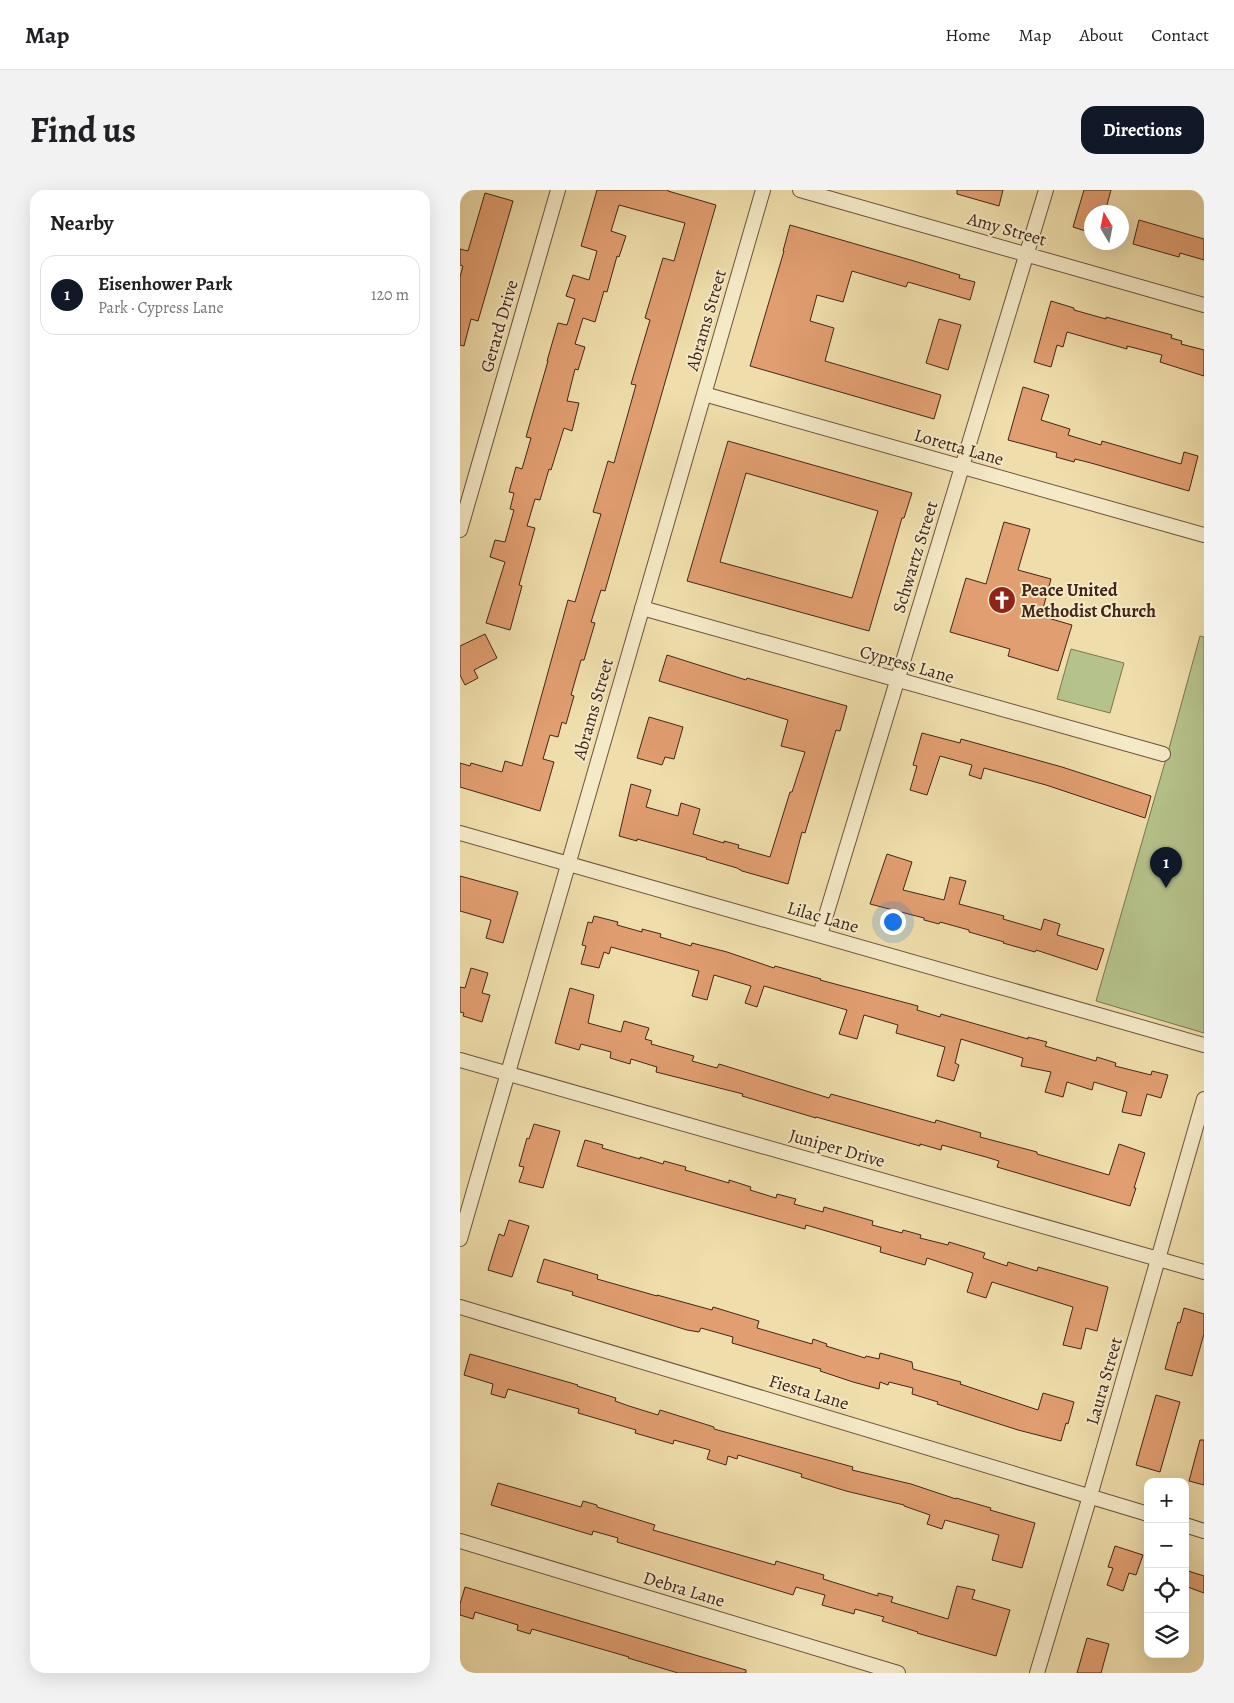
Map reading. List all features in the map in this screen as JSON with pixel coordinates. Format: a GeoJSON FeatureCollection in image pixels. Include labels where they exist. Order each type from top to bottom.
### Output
{"type":"FeatureCollection","features":[{"type":"Feature","properties":{"kind":"street","name":"Gerard Drive"},"geometry":{"type":"LineString","coordinates":[[460,530],[558,190]]}},
{"type":"Feature","properties":{"kind":"street","name":"Abrams Street"},"geometry":{"type":"LineString","coordinates":[[460,1239],[763,190]]}},
{"type":"Feature","properties":{"kind":"street","name":"Amy Street"},"geometry":{"type":"LineString","coordinates":[[800,190],[1204,305]]}},
{"type":"Feature","properties":{"kind":"street","name":"Schwartz Street"},"geometry":{"type":"LineString","coordinates":[[820,936],[1046,190]]}},
{"type":"Feature","properties":{"kind":"street","name":"Loretta Lane"},"geometry":{"type":"LineString","coordinates":[[704,394],[1204,535]]}},
{"type":"Feature","properties":{"kind":"street","name":"Cypress Lane"},"geometry":{"type":"LineString","coordinates":[[642,608],[1163,754]]}},
{"type":"Feature","properties":{"kind":"street","name":"Lilac Lane"},"geometry":{"type":"LineString","coordinates":[[460,833],[1204,1045]]}},
{"type":"Feature","properties":{"kind":"street","name":"Juniper Drive"},"geometry":{"type":"LineString","coordinates":[[460,1060],[1204,1272]]}},
{"type":"Feature","properties":{"kind":"street","name":"Laura Street"},"geometry":{"type":"LineString","coordinates":[[1037,1673],[1204,1099]]}},
{"type":"Feature","properties":{"kind":"street","name":"Fiesta Lane"},"geometry":{"type":"LineString","coordinates":[[460,1307],[1144,1513]]}},
{"type":"Feature","properties":{"kind":"street"},"geometry":{"type":"LineString","coordinates":[[1189,1526],[1204,1531]]}},
{"type":"Feature","properties":{"kind":"street","name":"Debra Lane"},"geometry":{"type":"LineString","coordinates":[[460,1541],[898,1673]]}},
{"type":"Feature","properties":{"kind":"green space"},"geometry":{"type":"Polygon","coordinates":[[[1200,636],[1204,637],[1204,1033],[1096,1001],[1200,636]]]}},
{"type":"Feature","properties":{"kind":"green space"},"geometry":{"type":"Polygon","coordinates":[[[1071,649],[1124,663],[1110,713],[1057,699],[1071,649]]]}},
{"type":"Feature","properties":{"kind":"building"},"geometry":{"type":"Polygon","coordinates":[[[597,190],[668,190],[716,205],[605,591],[601,590],[591,622],[595,623],[584,660],[581,660],[571,695],[574,696],[566,724],[562,722],[558,737],[550,735],[543,759],[554,762],[540,811],[460,787],[460,763],[470,766],[471,763],[502,772],[505,761],[522,766],[568,600],[575,602],[601,514],[593,512],[608,461],[614,463],[636,385],[631,384],[650,320],[645,318],[663,258],[674,261],[685,223],[619,205],[611,231],[626,236],[619,257],[617,256],[607,292],[604,291],[595,322],[583,318],[575,344],[585,347],[578,370],[575,369],[567,401],[579,403],[572,431],[564,428],[540,500],[535,499],[527,526],[535,528],[519,585],[522,586],[510,630],[486,623],[505,562],[490,557],[495,540],[505,542],[514,510],[510,509],[514,493],[509,492],[516,467],[522,469],[531,438],[526,437],[558,323],[567,325],[575,299],[566,296],[573,275],[589,280],[597,251],[581,246],[597,190]]]}},
{"type":"Feature","properties":{"kind":"building"},"geometry":{"type":"Polygon","coordinates":[[[957,190],[1003,190],[999,206],[957,194],[957,190]]]}},
{"type":"Feature","properties":{"kind":"building"},"geometry":{"type":"Polygon","coordinates":[[[1084,190],[1111,190],[1107,205],[1084,205],[1084,230],[1073,227],[1084,190]]]}},
{"type":"Feature","properties":{"kind":"building"},"geometry":{"type":"Polygon","coordinates":[[[485,193],[513,201],[478,321],[471,319],[464,346],[460,345],[460,277],[463,266],[460,265],[460,249],[468,251],[485,193]]]}},
{"type":"Feature","properties":{"kind":"building"},"geometry":{"type":"Polygon","coordinates":[[[1139,220],[1204,239],[1204,260],[1180,253],[1179,257],[1133,244],[1139,220]]]}},
{"type":"Feature","properties":{"kind":"building"},"geometry":{"type":"Polygon","coordinates":[[[790,225],[960,275],[959,278],[975,282],[970,300],[908,282],[906,287],[852,271],[843,302],[817,295],[810,321],[834,328],[825,361],[941,395],[934,419],[750,366],[790,225]]]}},
{"type":"Feature","properties":{"kind":"building"},"geometry":{"type":"Polygon","coordinates":[[[1051,301],[1106,319],[1106,317],[1172,335],[1171,338],[1182,341],[1181,344],[1204,350],[1204,376],[1160,362],[1162,355],[1127,346],[1127,349],[1067,332],[1063,347],[1057,345],[1051,367],[1034,362],[1051,301]]]}},
{"type":"Feature","properties":{"kind":"building"},"geometry":{"type":"Polygon","coordinates":[[[939,319],[961,325],[948,370],[926,363],[939,319]]]}},
{"type":"Feature","properties":{"kind":"building"},"geometry":{"type":"Polygon","coordinates":[[[1023,387],[1049,395],[1041,420],[1070,429],[1068,435],[1101,445],[1102,441],[1181,464],[1184,452],[1198,456],[1189,491],[1091,463],[1075,459],[1074,462],[1056,457],[1057,453],[1008,440],[1023,387]]]}},
{"type":"Feature","properties":{"kind":"building"},"geometry":{"type":"Polygon","coordinates":[[[728,441],[912,493],[904,518],[902,518],[869,631],[687,581],[728,441]],[[746,473],[720,562],[852,598],[878,511],[746,473]]]}},
{"type":"Feature","properties":{"kind":"building","name":"Peace United Methodist Church"},"geometry":{"type":"Polygon","coordinates":[[[1004,522],[1030,529],[1018,570],[1051,579],[1041,616],[1072,625],[1058,671],[1008,656],[1010,649],[950,632],[966,578],[986,584],[1004,522]]]}},
{"type":"Feature","properties":{"kind":"building"},"geometry":{"type":"Polygon","coordinates":[[[485,634],[497,658],[474,670],[478,678],[465,685],[460,675],[460,646],[485,634]]]}},
{"type":"Feature","properties":{"kind":"building"},"geometry":{"type":"Polygon","coordinates":[[[667,655],[746,680],[747,678],[847,706],[840,731],[836,730],[805,833],[802,832],[788,884],[742,871],[707,858],[619,836],[631,784],[651,790],[646,807],[678,816],[681,803],[700,809],[693,834],[724,843],[724,841],[739,845],[738,848],[770,857],[790,792],[792,792],[805,752],[781,746],[788,720],[659,681],[667,655]]]}},
{"type":"Feature","properties":{"kind":"building"},"geometry":{"type":"Polygon","coordinates":[[[649,717],[683,727],[674,759],[665,757],[662,765],[637,758],[649,717]]]}},
{"type":"Feature","properties":{"kind":"building"},"geometry":{"type":"Polygon","coordinates":[[[922,733],[960,743],[961,739],[1062,767],[1151,796],[1145,818],[1046,785],[984,768],[981,779],[969,775],[972,765],[940,756],[927,795],[910,790],[917,766],[913,765],[922,733]]]}},
{"type":"Feature","properties":{"kind":"building"},"geometry":{"type":"Polygon","coordinates":[[[887,854],[912,862],[903,890],[944,900],[950,877],[966,881],[959,904],[1004,916],[1003,919],[1041,930],[1044,919],[1060,924],[1057,935],[1104,949],[1097,970],[1036,950],[1035,952],[1003,943],[969,932],[969,930],[940,922],[939,924],[924,920],[924,918],[870,904],[887,854]]]}},
{"type":"Feature","properties":{"kind":"building"},"geometry":{"type":"Polygon","coordinates":[[[460,876],[518,892],[503,943],[486,938],[491,920],[460,911],[460,876]]]}},
{"type":"Feature","properties":{"kind":"building"},"geometry":{"type":"Polygon","coordinates":[[[594,916],[618,922],[617,925],[642,932],[642,929],[661,934],[660,937],[691,946],[692,943],[727,952],[774,968],[775,966],[918,1006],[917,1010],[940,1017],[941,1014],[1028,1039],[1028,1037],[1047,1042],[1045,1046],[1096,1061],[1097,1057],[1116,1063],[1115,1066],[1151,1075],[1152,1071],[1168,1075],[1161,1098],[1147,1094],[1141,1116],[1122,1112],[1127,1092],[1094,1082],[1092,1090],[1067,1082],[1063,1097],[1045,1092],[1051,1072],[1021,1066],[1023,1058],[961,1039],[955,1063],[959,1065],[954,1081],[937,1076],[945,1047],[896,1033],[898,1025],[864,1015],[857,1039],[839,1034],[847,1010],[764,986],[757,1007],[745,1003],[751,986],[714,975],[707,1000],[692,996],[699,971],[611,947],[609,954],[604,952],[599,968],[581,964],[586,946],[582,945],[588,922],[592,923],[594,916]]]}},
{"type":"Feature","properties":{"kind":"building"},"geometry":{"type":"Polygon","coordinates":[[[471,968],[488,973],[482,993],[490,995],[482,1022],[463,1016],[464,1013],[460,1012],[460,987],[465,988],[471,968]]]}},
{"type":"Feature","properties":{"kind":"building"},"geometry":{"type":"Polygon","coordinates":[[[570,988],[594,995],[588,1023],[621,1032],[624,1021],[649,1028],[645,1039],[652,1041],[651,1044],[694,1056],[692,1061],[717,1068],[719,1064],[829,1098],[831,1094],[935,1123],[936,1120],[981,1133],[980,1137],[1037,1152],[1037,1154],[1109,1175],[1119,1144],[1145,1153],[1130,1206],[997,1167],[999,1161],[986,1157],[942,1145],[941,1150],[920,1144],[920,1146],[816,1118],[742,1096],[743,1094],[656,1072],[657,1067],[631,1059],[630,1064],[610,1058],[611,1052],[581,1044],[579,1050],[555,1043],[570,988]]]}},
{"type":"Feature","properties":{"kind":"building"},"geometry":{"type":"Polygon","coordinates":[[[534,1124],[560,1131],[543,1188],[519,1182],[524,1167],[519,1166],[527,1138],[529,1139],[534,1124]]]}},
{"type":"Feature","properties":{"kind":"building"},"geometry":{"type":"Polygon","coordinates":[[[585,1140],[603,1145],[602,1148],[640,1159],[640,1157],[663,1164],[664,1161],[686,1167],[685,1170],[729,1183],[729,1180],[751,1187],[750,1190],[776,1198],[777,1194],[796,1199],[794,1204],[823,1212],[824,1207],[873,1221],[872,1225],[902,1233],[903,1230],[921,1235],[920,1238],[948,1245],[949,1242],[985,1253],[983,1258],[1007,1266],[1008,1262],[1037,1271],[1038,1267],[1108,1287],[1097,1331],[1086,1328],[1081,1349],[1063,1345],[1073,1307],[992,1282],[986,1298],[967,1292],[973,1273],[927,1258],[925,1265],[880,1252],[881,1247],[806,1225],[805,1229],[577,1166],[585,1140]]]}},
{"type":"Feature","properties":{"kind":"building"},"geometry":{"type":"Polygon","coordinates":[[[509,1220],[529,1226],[512,1277],[488,1270],[499,1234],[504,1236],[509,1220]]]}},
{"type":"Feature","properties":{"kind":"building"},"geometry":{"type":"Polygon","coordinates":[[[544,1259],[598,1275],[597,1279],[712,1310],[713,1307],[759,1321],[757,1328],[812,1344],[813,1339],[827,1344],[826,1346],[865,1358],[866,1356],[879,1359],[880,1353],[912,1362],[913,1369],[961,1382],[960,1384],[1038,1410],[1043,1393],[1074,1402],[1068,1424],[1066,1423],[1061,1441],[1018,1430],[912,1394],[913,1388],[889,1382],[888,1385],[880,1382],[879,1389],[853,1382],[820,1371],[821,1369],[732,1343],[733,1337],[701,1328],[699,1332],[687,1330],[572,1295],[573,1292],[537,1282],[544,1259]]]}},
{"type":"Feature","properties":{"kind":"building"},"geometry":{"type":"Polygon","coordinates":[[[1184,1308],[1204,1314],[1204,1334],[1192,1376],[1165,1369],[1178,1322],[1180,1323],[1184,1308]]]}},
{"type":"Feature","properties":{"kind":"building"},"geometry":{"type":"Polygon","coordinates":[[[470,1354],[578,1385],[616,1398],[615,1401],[658,1415],[660,1410],[714,1427],[714,1429],[853,1467],[852,1470],[911,1484],[1035,1523],[1022,1568],[992,1560],[999,1535],[945,1520],[942,1529],[927,1524],[930,1515],[904,1505],[846,1491],[801,1477],[802,1474],[738,1455],[737,1459],[728,1456],[726,1465],[707,1459],[710,1450],[674,1440],[673,1444],[635,1433],[636,1430],[578,1413],[579,1409],[508,1389],[505,1398],[491,1394],[493,1384],[464,1375],[470,1354]]]}},
{"type":"Feature","properties":{"kind":"building"},"geometry":{"type":"Polygon","coordinates":[[[1156,1395],[1180,1402],[1160,1472],[1136,1465],[1156,1395]]]}},
{"type":"Feature","properties":{"kind":"building"},"geometry":{"type":"Polygon","coordinates":[[[1200,1440],[1204,1440],[1204,1485],[1189,1481],[1200,1440]]]}},
{"type":"Feature","properties":{"kind":"building"},"geometry":{"type":"Polygon","coordinates":[[[498,1483],[581,1507],[583,1501],[597,1505],[597,1507],[655,1525],[653,1530],[775,1565],[776,1561],[824,1575],[823,1579],[878,1596],[878,1593],[893,1597],[891,1602],[948,1619],[957,1586],[975,1590],[972,1599],[1010,1610],[996,1656],[882,1621],[884,1617],[855,1609],[854,1614],[822,1605],[825,1595],[796,1587],[793,1595],[617,1542],[618,1538],[593,1531],[592,1535],[491,1505],[498,1483]]]}},
{"type":"Feature","properties":{"kind":"building"},"geometry":{"type":"Polygon","coordinates":[[[1115,1546],[1143,1555],[1136,1575],[1129,1573],[1123,1591],[1107,1585],[1113,1568],[1108,1567],[1115,1546]]]}},
{"type":"Feature","properties":{"kind":"building"},"geometry":{"type":"Polygon","coordinates":[[[1189,1571],[1204,1576],[1204,1593],[1189,1587],[1189,1571]]]}},
{"type":"Feature","properties":{"kind":"building"},"geometry":{"type":"Polygon","coordinates":[[[465,1587],[746,1670],[746,1673],[678,1673],[532,1629],[530,1634],[517,1630],[518,1625],[475,1612],[473,1619],[460,1615],[460,1604],[465,1587]]]}},
{"type":"Feature","properties":{"kind":"building"},"geometry":{"type":"Polygon","coordinates":[[[1087,1638],[1109,1644],[1101,1673],[1077,1673],[1087,1638]]]}},
{"type":"Feature","properties":{"kind":"place","name":"Peace United Methodist Church"},"geometry":{"type":"Point","coordinates":[1002,600]}},
{"type":"Feature","properties":{"kind":"place","name":"Eisenhower Park"},"geometry":{"type":"Point","coordinates":[1166,888]}}]}
